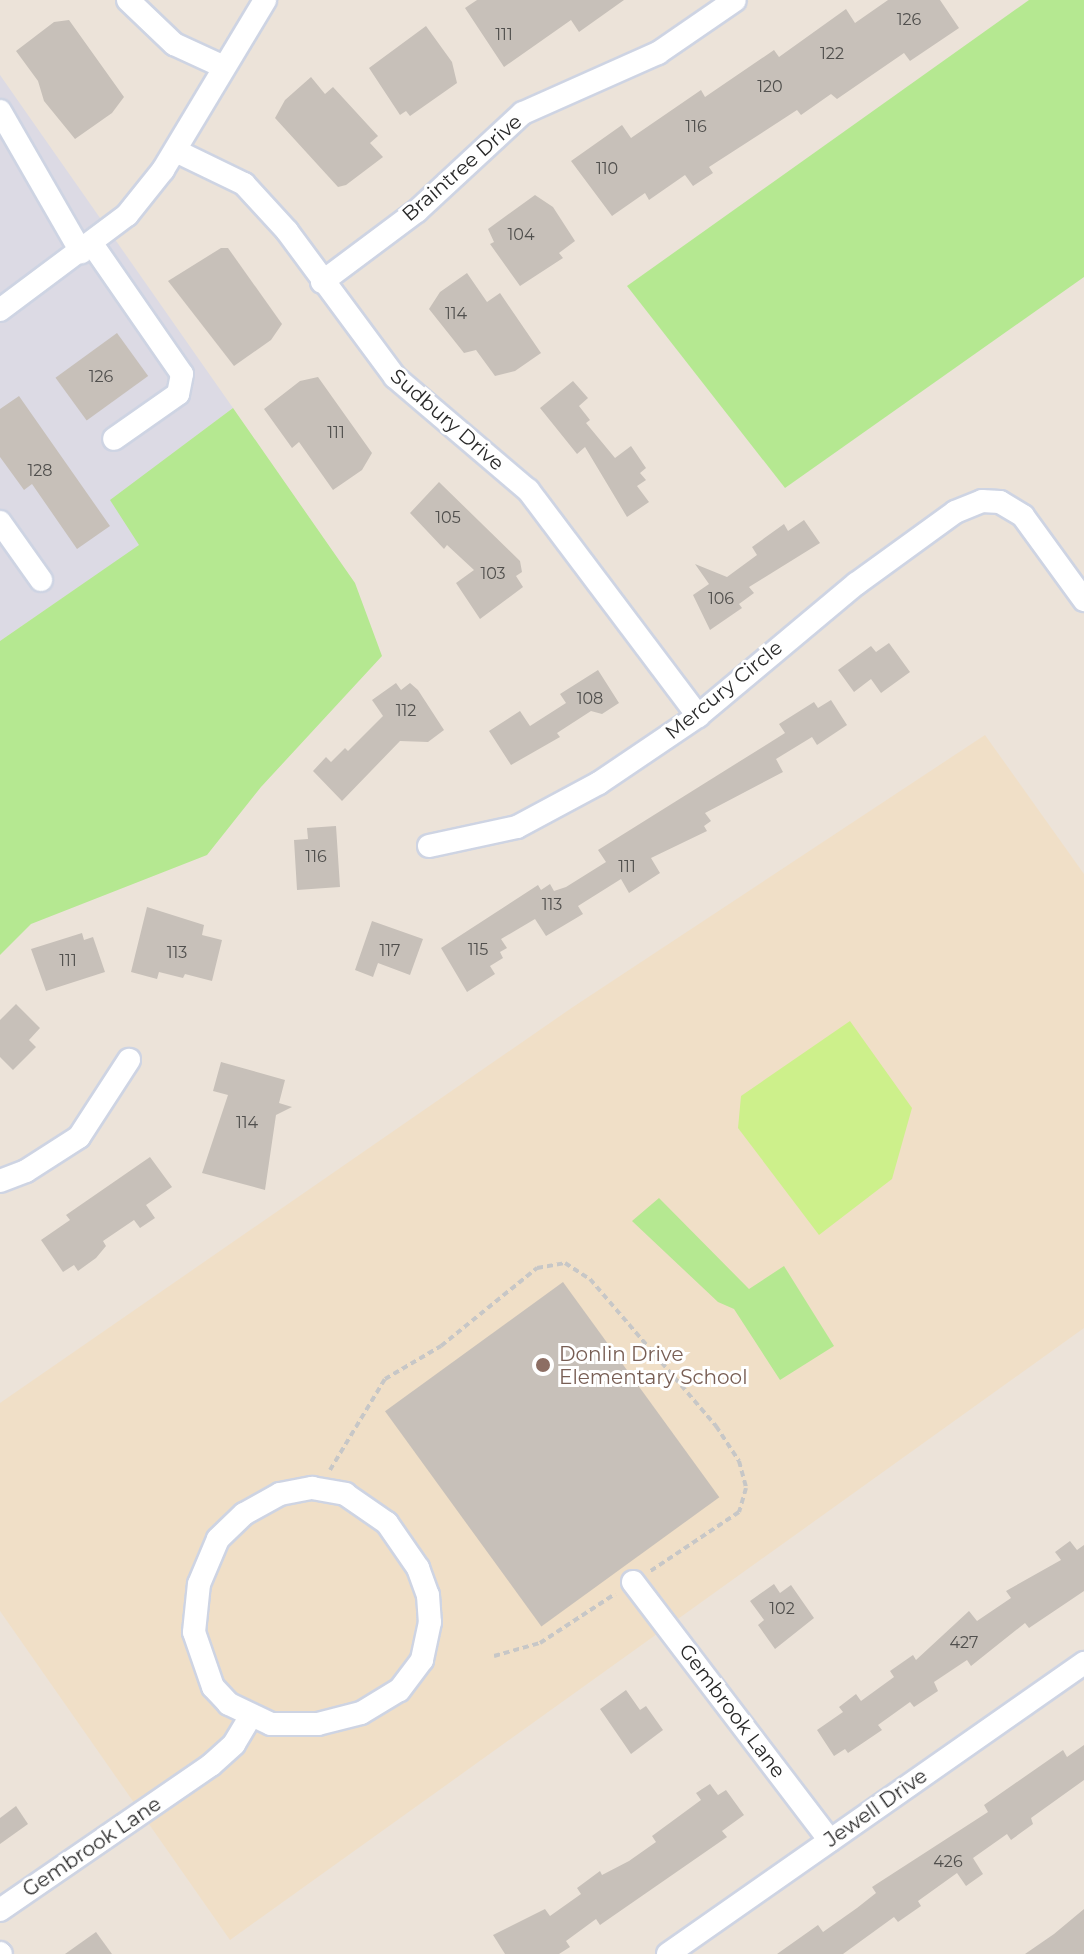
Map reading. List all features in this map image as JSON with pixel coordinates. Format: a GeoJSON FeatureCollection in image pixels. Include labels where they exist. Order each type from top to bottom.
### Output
{"type":"FeatureCollection","features":[{"type":"Feature","properties":{"kind":"street"},"geometry":{"type":"LineString","coordinates":[[128,0],[174,44],[224,67]]}},
{"type":"Feature","properties":{"kind":"street"},"geometry":{"type":"LineString","coordinates":[[0,310],[127,215],[176,151],[265,0]]}},
{"type":"Feature","properties":{"kind":"street","name":"Braintree Drive"},"geometry":{"type":"LineString","coordinates":[[322,282],[417,211],[523,113],[658,53],[735,0]]}},
{"type":"Feature","properties":{"kind":"street"},"geometry":{"type":"LineString","coordinates":[[0,111],[86,248],[182,374],[178,394],[114,439]]}},
{"type":"Feature","properties":{"kind":"street","name":"Sudbury Drive"},"geometry":{"type":"LineString","coordinates":[[176,151],[244,184],[287,231],[395,377],[528,490],[698,716]]}},
{"type":"Feature","properties":{"kind":"street","name":"Mercury Circle"},"geometry":{"type":"LineString","coordinates":[[429,846],[490,836],[547,814],[698,716],[800,628],[955,512],[982,501],[1013,507],[1084,600]]}},
{"type":"Feature","properties":{"kind":"street"},"geometry":{"type":"LineString","coordinates":[[0,522],[41,580]]}},
{"type":"Feature","properties":{"kind":"street"},"geometry":{"type":"LineString","coordinates":[[0,1181],[26,1171],[79,1137],[129,1060]]}},
{"type":"Feature","properties":{"kind":"street"},"geometry":{"type":"LineString","coordinates":[[319,1490],[345,1494],[387,1523],[418,1568],[428,1595],[430,1622],[422,1660],[399,1690],[361,1713],[300,1726],[250,1717],[213,1687],[198,1650],[199,1584],[218,1539],[244,1514],[280,1494],[319,1490]]}},
{"type":"Feature","properties":{"kind":"street","name":"Gembrook Lane"},"geometry":{"type":"LineString","coordinates":[[633,1582],[830,1841]]}},
{"type":"Feature","properties":{"kind":"street","name":"Jewell Drive"},"geometry":{"type":"LineString","coordinates":[[668,1954],[1084,1663]]}},
{"type":"Feature","properties":{"kind":"street","name":"Gembrook Lane"},"geometry":{"type":"LineString","coordinates":[[0,1910],[211,1765],[234,1744],[250,1717]]}},
{"type":"Feature","properties":{"kind":"path"},"geometry":{"type":"LineString","coordinates":[[319,1490],[385,1379],[441,1346],[537,1268],[565,1263],[590,1279],[716,1426],[739,1461],[746,1488],[739,1512],[540,1643],[494,1656]]}},
{"type":"Feature","properties":{"kind":"shaded area"},"geometry":{"type":"Polygon","coordinates":[[[0,75],[233,408],[111,500],[140,545],[0,641],[0,75]]]}},
{"type":"Feature","properties":{"kind":"shaded area","name":"Donlin Drive Elementary School"},"geometry":{"type":"Polygon","coordinates":[[[985,735],[1084,874],[1084,1328],[230,1940],[0,1611],[0,1403],[573,1007],[985,735]]]}},
{"type":"Feature","properties":{"kind":"green space"},"geometry":{"type":"Polygon","coordinates":[[[1029,0],[1084,0],[1084,277],[785,488],[627,286],[1029,0]]]}},
{"type":"Feature","properties":{"kind":"green space"},"geometry":{"type":"Polygon","coordinates":[[[233,408],[355,583],[382,656],[261,787],[207,855],[31,924],[0,955],[0,641],[139,545],[110,500],[233,408]]]}},
{"type":"Feature","properties":{"kind":"green space"},"geometry":{"type":"Polygon","coordinates":[[[850,1021],[912,1108],[892,1179],[819,1235],[738,1128],[741,1096],[850,1021]]]}},
{"type":"Feature","properties":{"kind":"green space"},"geometry":{"type":"Polygon","coordinates":[[[659,1198],[749,1289],[784,1266],[834,1346],[780,1380],[734,1309],[718,1302],[632,1221],[659,1198]]]}},
{"type":"Feature","properties":{"kind":"building"},"geometry":{"type":"Polygon","coordinates":[[[477,0],[624,0],[579,32],[571,20],[504,67],[465,8],[477,0]]]}},
{"type":"Feature","properties":{"kind":"building"},"geometry":{"type":"Polygon","coordinates":[[[888,0],[940,0],[959,28],[910,61],[904,53],[837,99],[831,94],[801,115],[797,110],[709,167],[713,173],[693,186],[685,175],[649,200],[645,193],[612,216],[571,161],[622,125],[631,138],[701,90],[705,97],[774,50],[779,57],[846,9],[855,23],[888,0]]]}},
{"type":"Feature","properties":{"kind":"building"},"geometry":{"type":"Polygon","coordinates":[[[69,20],[124,97],[112,113],[75,139],[44,101],[38,81],[16,51],[54,22],[69,20]]]}},
{"type":"Feature","properties":{"kind":"building"},"geometry":{"type":"Polygon","coordinates":[[[426,26],[452,62],[457,83],[410,116],[406,111],[400,115],[369,68],[426,26]]]}},
{"type":"Feature","properties":{"kind":"building"},"geometry":{"type":"Polygon","coordinates":[[[311,77],[325,94],[333,87],[378,136],[370,143],[383,157],[346,185],[338,187],[275,118],[285,100],[311,77]]]}},
{"type":"Feature","properties":{"kind":"building"},"geometry":{"type":"Polygon","coordinates":[[[535,195],[553,207],[575,241],[559,253],[563,258],[520,286],[490,244],[494,242],[488,229],[535,195]]]}},
{"type":"Feature","properties":{"kind":"building"},"geometry":{"type":"Polygon","coordinates":[[[221,248],[228,248],[282,324],[271,340],[234,366],[168,281],[221,248]]]}},
{"type":"Feature","properties":{"kind":"building"},"geometry":{"type":"Polygon","coordinates":[[[467,273],[487,302],[500,293],[541,353],[515,371],[495,376],[476,350],[464,353],[429,309],[440,292],[467,273]]]}},
{"type":"Feature","properties":{"kind":"building"},"geometry":{"type":"Polygon","coordinates":[[[117,333],[148,376],[87,421],[56,378],[117,333]]]}},
{"type":"Feature","properties":{"kind":"building"},"geometry":{"type":"Polygon","coordinates":[[[318,377],[372,453],[362,470],[333,490],[299,442],[292,448],[264,409],[300,381],[318,377]]]}},
{"type":"Feature","properties":{"kind":"building"},"geometry":{"type":"Polygon","coordinates":[[[573,381],[588,398],[579,406],[590,420],[586,423],[615,458],[631,446],[646,468],[640,473],[646,480],[637,486],[649,502],[627,517],[585,447],[577,454],[540,408],[573,381]]]}},
{"type":"Feature","properties":{"kind":"building"},"geometry":{"type":"Polygon","coordinates":[[[19,396],[110,526],[77,549],[32,484],[24,490],[0,457],[0,409],[19,396]]]}},
{"type":"Feature","properties":{"kind":"building"},"geometry":{"type":"Polygon","coordinates":[[[439,482],[520,561],[522,572],[516,576],[523,587],[480,619],[456,583],[474,570],[447,545],[444,549],[410,513],[439,482]]]}},
{"type":"Feature","properties":{"kind":"building"},"geometry":{"type":"Polygon","coordinates":[[[804,520],[820,543],[749,587],[754,593],[739,604],[742,608],[710,630],[693,595],[709,584],[695,564],[727,577],[757,555],[752,547],[784,524],[788,531],[804,520]]]}},
{"type":"Feature","properties":{"kind":"building"},"geometry":{"type":"Polygon","coordinates":[[[889,643],[910,672],[881,693],[871,679],[854,692],[838,670],[871,646],[876,652],[889,643]]]}},
{"type":"Feature","properties":{"kind":"building"},"geometry":{"type":"Polygon","coordinates":[[[598,670],[619,703],[602,714],[591,711],[557,733],[560,737],[511,765],[489,731],[520,711],[530,726],[566,703],[560,694],[598,670]]]}},
{"type":"Feature","properties":{"kind":"building"},"geometry":{"type":"Polygon","coordinates":[[[396,683],[401,690],[410,683],[418,690],[444,730],[428,742],[400,741],[342,801],[313,771],[326,757],[331,762],[345,748],[348,751],[383,716],[372,700],[396,683]]]}},
{"type":"Feature","properties":{"kind":"building"},"geometry":{"type":"Polygon","coordinates":[[[831,700],[847,725],[817,745],[812,737],[776,759],[783,772],[705,813],[711,821],[704,826],[707,831],[651,858],[660,873],[629,893],[621,879],[578,906],[583,914],[546,936],[535,919],[501,939],[507,948],[500,952],[503,958],[490,966],[495,974],[467,992],[441,948],[538,885],[541,890],[550,884],[554,891],[566,887],[606,862],[598,850],[785,733],[779,724],[814,702],[818,708],[831,700]]]}},
{"type":"Feature","properties":{"kind":"building"},"geometry":{"type":"Polygon","coordinates":[[[336,826],[340,887],[297,890],[294,840],[308,839],[307,828],[336,826]]]}},
{"type":"Feature","properties":{"kind":"building"},"geometry":{"type":"Polygon","coordinates":[[[147,907],[204,925],[202,935],[222,940],[212,981],[159,972],[157,979],[131,972],[147,907]]]}},
{"type":"Feature","properties":{"kind":"building"},"geometry":{"type":"Polygon","coordinates":[[[372,921],[423,939],[410,975],[378,963],[373,977],[355,970],[372,921]]]}},
{"type":"Feature","properties":{"kind":"building"},"geometry":{"type":"Polygon","coordinates":[[[82,933],[84,940],[93,937],[105,972],[46,991],[31,949],[82,933]]]}},
{"type":"Feature","properties":{"kind":"building"},"geometry":{"type":"Polygon","coordinates":[[[16,1004],[40,1028],[29,1040],[36,1047],[13,1070],[0,1057],[0,1020],[16,1004]]]}},
{"type":"Feature","properties":{"kind":"building"},"geometry":{"type":"Polygon","coordinates":[[[221,1062],[285,1080],[279,1103],[292,1107],[276,1115],[265,1190],[202,1173],[228,1095],[213,1091],[221,1062]]]}},
{"type":"Feature","properties":{"kind":"building"},"geometry":{"type":"Polygon","coordinates":[[[150,1157],[172,1187],[146,1205],[155,1218],[140,1228],[134,1220],[103,1241],[106,1246],[96,1258],[78,1271],[74,1265],[63,1272],[41,1240],[70,1220],[66,1215],[150,1157]]]}},
{"type":"Feature","properties":{"kind":"building"},"geometry":{"type":"Polygon","coordinates":[[[563,1282],[719,1497],[541,1627],[385,1411],[563,1282]]]}},
{"type":"Feature","properties":{"kind":"building"},"geometry":{"type":"Polygon","coordinates":[[[1070,1541],[1077,1550],[1084,1545],[1084,1591],[1029,1628],[1025,1623],[971,1666],[967,1660],[934,1682],[938,1691],[914,1707],[910,1702],[878,1725],[882,1730],[848,1753],[845,1749],[834,1756],[817,1730],[843,1712],[839,1707],[856,1694],[861,1701],[894,1677],[890,1671],[913,1655],[916,1660],[969,1611],[977,1621],[1011,1598],[1006,1591],[1061,1560],[1055,1552],[1070,1541]]]}},
{"type":"Feature","properties":{"kind":"building"},"geometry":{"type":"Polygon","coordinates":[[[774,1584],[780,1593],[791,1585],[814,1618],[775,1649],[758,1625],[764,1620],[750,1601],[774,1584]]]}},
{"type":"Feature","properties":{"kind":"building"},"geometry":{"type":"Polygon","coordinates":[[[626,1690],[640,1710],[646,1706],[663,1730],[631,1754],[600,1709],[626,1690]]]}},
{"type":"Feature","properties":{"kind":"building"},"geometry":{"type":"Polygon","coordinates":[[[1084,1745],[1084,1780],[1031,1818],[1033,1824],[1011,1840],[1007,1834],[973,1858],[983,1874],[966,1886],[957,1873],[918,1901],[921,1906],[898,1922],[894,1917],[843,1954],[777,1954],[818,1925],[823,1932],[876,1893],[872,1887],[988,1812],[984,1805],[1063,1750],[1067,1757],[1084,1745]]]}},
{"type":"Feature","properties":{"kind":"building"},"geometry":{"type":"Polygon","coordinates":[[[710,1784],[718,1795],[726,1790],[744,1815],[722,1831],[727,1837],[600,1925],[596,1919],[566,1941],[570,1947],[559,1954],[505,1954],[493,1935],[545,1909],[550,1916],[581,1894],[577,1888],[600,1871],[602,1875],[656,1842],[652,1836],[701,1800],[696,1793],[710,1784]]]}},
{"type":"Feature","properties":{"kind":"building"},"geometry":{"type":"Polygon","coordinates":[[[16,1806],[28,1824],[0,1844],[0,1818],[16,1806]]]}},
{"type":"Feature","properties":{"kind":"building"},"geometry":{"type":"Polygon","coordinates":[[[1084,1909],[1084,1954],[1025,1954],[1054,1934],[1084,1909]]]}},
{"type":"Feature","properties":{"kind":"building"},"geometry":{"type":"Polygon","coordinates":[[[96,1932],[112,1954],[65,1954],[96,1932]]]}},
{"type":"Feature","properties":{"kind":"place","name":"Donlin Drive Elementary School"},"geometry":{"type":"Point","coordinates":[543,1365]}}]}
